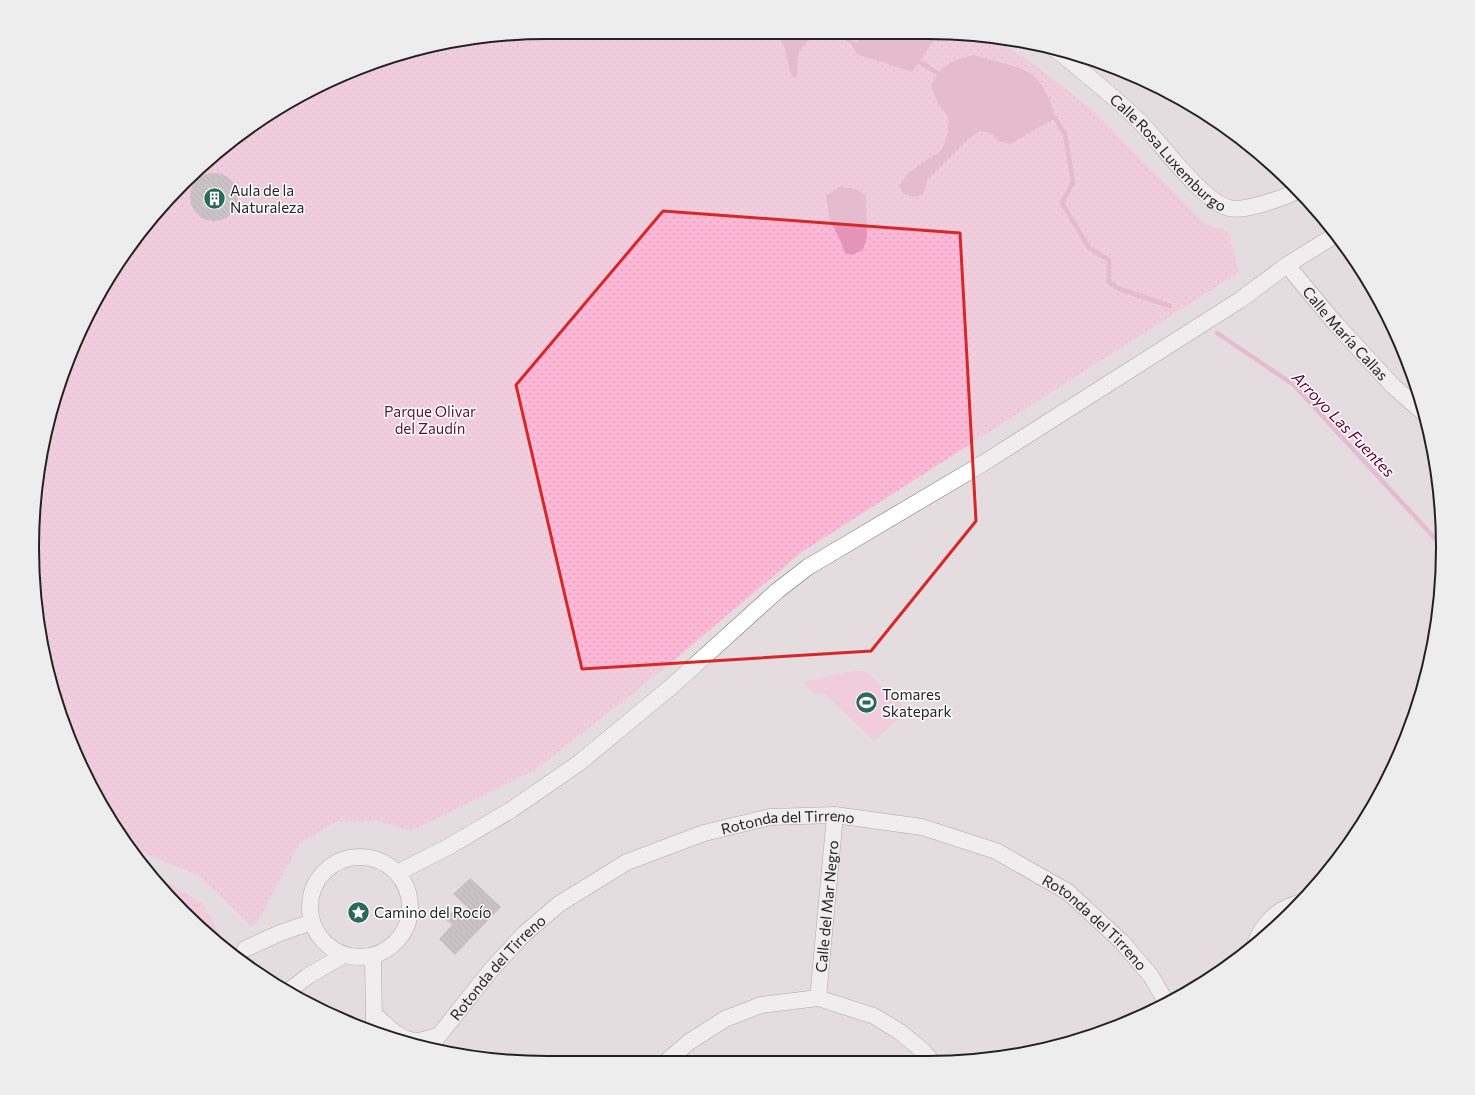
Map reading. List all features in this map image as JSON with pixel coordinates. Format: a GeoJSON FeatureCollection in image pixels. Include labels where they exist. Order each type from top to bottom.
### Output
{"type":"FeatureCollection","features":[{"type":"Feature","properties":{"kind":"street","name":"Calle Rosa Luxemburgo"},"geometry":{"type":"LineString","coordinates":[[1067,58],[1140,122],[1193,181],[1214,201],[1229,208],[1249,208],[1292,193]]}},
{"type":"Feature","properties":{"kind":"street"},"geometry":{"type":"LineString","coordinates":[[397,873],[448,847],[505,813],[579,763],[672,686],[777,591],[808,567],[982,464],[1240,300],[1287,265],[1331,237]]}},
{"type":"Feature","properties":{"kind":"street","name":"Calle María Callas"},"geometry":{"type":"LineString","coordinates":[[1287,265],[1340,329],[1393,386],[1416,405]]}},
{"type":"Feature","properties":{"kind":"street","name":"Calle del Mar Negro"},"geometry":{"type":"LineString","coordinates":[[818,998],[835,815]]}},
{"type":"Feature","properties":{"kind":"street","name":"Rotonda del Tirreno"},"geometry":{"type":"LineString","coordinates":[[434,1042],[491,970],[524,934],[560,904],[627,862],[704,833],[770,817],[835,815],[922,827],[996,851],[1068,892],[1122,942],[1151,976],[1164,998]]}},
{"type":"Feature","properties":{"kind":"street"},"geometry":{"type":"LineString","coordinates":[[356,857],[371,858],[385,863],[397,873],[405,885],[410,899],[410,914],[406,928],[398,940],[387,950],[373,956],[358,957],[344,955],[330,947],[319,936],[312,922],[310,907],[312,892],[318,878],[329,868],[342,860],[356,857]]}},
{"type":"Feature","properties":{"kind":"street"},"geometry":{"type":"LineString","coordinates":[[1260,932],[1271,918],[1289,905]]}},
{"type":"Feature","properties":{"kind":"street"},"geometry":{"type":"LineString","coordinates":[[245,949],[280,933],[312,922]]}},
{"type":"Feature","properties":{"kind":"street"},"geometry":{"type":"LineString","coordinates":[[293,988],[308,976],[344,955]]}},
{"type":"Feature","properties":{"kind":"street"},"geometry":{"type":"LineString","coordinates":[[373,956],[374,1021],[390,1031]]}},
{"type":"Feature","properties":{"kind":"street"},"geometry":{"type":"LineString","coordinates":[[673,1056],[688,1042],[725,1019],[761,1005],[818,998],[874,1016],[900,1032],[927,1056]]}},
{"type":"Feature","properties":{"kind":"highlighted area"},"geometry":{"type":"Polygon","coordinates":[[[663,211],[960,233],[976,521],[871,651],[582,669],[516,385],[663,211]]]}},
{"type":"Feature","properties":{"kind":"green space","name":"Parque Olivar del Zaudín"},"geometry":{"type":"Polygon","coordinates":[[[548,39],[928,39],[994,43],[1004,45],[1035,65],[1090,108],[1203,222],[1213,227],[1228,231],[1239,272],[802,552],[660,672],[535,770],[411,831],[379,821],[335,822],[299,844],[259,919],[252,927],[199,876],[141,853],[125,830],[107,802],[91,772],[66,711],[56,679],[43,614],[39,548],[43,481],[49,448],[56,416],[66,384],[91,323],[107,293],[144,238],[165,212],[212,165],[238,144],[293,107],[323,91],[384,66],[416,56],[481,43],[548,39]]]}},
{"type":"Feature","properties":{"kind":"green space","name":"Tomares Skatepark"},"geometry":{"type":"Polygon","coordinates":[[[852,671],[865,671],[908,711],[874,741],[824,693],[815,694],[803,682],[852,671]]]}},
{"type":"Feature","properties":{"kind":"green space"},"geometry":{"type":"Polygon","coordinates":[[[162,879],[202,903],[221,937],[188,907],[162,879]]]}},
{"type":"Feature","properties":{"kind":"shaded area"},"geometry":{"type":"Polygon","coordinates":[[[780,39],[810,39],[799,52],[796,78],[792,77],[780,39]]]}},
{"type":"Feature","properties":{"kind":"shaded area"},"geometry":{"type":"Polygon","coordinates":[[[860,39],[935,39],[912,72],[857,54],[852,46],[860,39]]]}},
{"type":"Feature","properties":{"kind":"shaded area"},"geometry":{"type":"Polygon","coordinates":[[[973,55],[1024,70],[1036,78],[1045,90],[1055,118],[1010,144],[999,141],[991,133],[979,131],[968,139],[928,179],[923,194],[914,197],[904,194],[899,186],[909,172],[942,150],[948,132],[948,117],[938,103],[931,86],[939,73],[948,65],[959,59],[973,55]]]}},
{"type":"Feature","properties":{"kind":"shaded area"},"geometry":{"type":"Polygon","coordinates":[[[839,187],[856,189],[866,196],[867,237],[863,250],[852,255],[845,253],[829,218],[826,196],[839,187]]]}},
{"type":"Feature","properties":{"kind":"building","name":"Aula de la Naturaleza"},"geometry":{"type":"Polygon","coordinates":[[[209,173],[219,173],[228,177],[234,183],[237,188],[237,206],[228,217],[219,221],[209,221],[200,217],[194,211],[190,202],[190,192],[194,183],[200,177],[209,173]]]}},
{"type":"Feature","properties":{"kind":"building"},"geometry":{"type":"Polygon","coordinates":[[[470,878],[501,907],[455,955],[439,939],[452,925],[445,919],[458,906],[465,912],[469,909],[453,894],[470,878]]]}},
{"type":"Feature","properties":{"kind":"waterway","name":"Arroyo Las Fuentes"},"geometry":{"type":"LineString","coordinates":[[847,39],[854,44],[859,45]]}},
{"type":"Feature","properties":{"kind":"waterway","name":"Arroyo Las Fuentes"},"geometry":{"type":"LineString","coordinates":[[915,60],[943,76]]}},
{"type":"Feature","properties":{"kind":"waterway","name":"Arroyo Las Fuentes"},"geometry":{"type":"LineString","coordinates":[[1049,116],[1055,118],[1065,134],[1073,182],[1062,203],[1089,248],[1109,260],[1109,282],[1120,289],[1170,306]]}},
{"type":"Feature","properties":{"kind":"waterway","name":"Arroyo Las Fuentes"},"geometry":{"type":"LineString","coordinates":[[1217,333],[1294,385],[1436,539]]}},
{"type":"Feature","properties":{"kind":"place","name":"Aula de la Naturaleza"},"geometry":{"type":"Point","coordinates":[214,199]}},
{"type":"Feature","properties":{"kind":"place","name":"Tomares Skatepark"},"geometry":{"type":"Point","coordinates":[867,703]}},
{"type":"Feature","properties":{"kind":"place","name":"Camino del Rocío"},"geometry":{"type":"Point","coordinates":[358,912]}}]}
